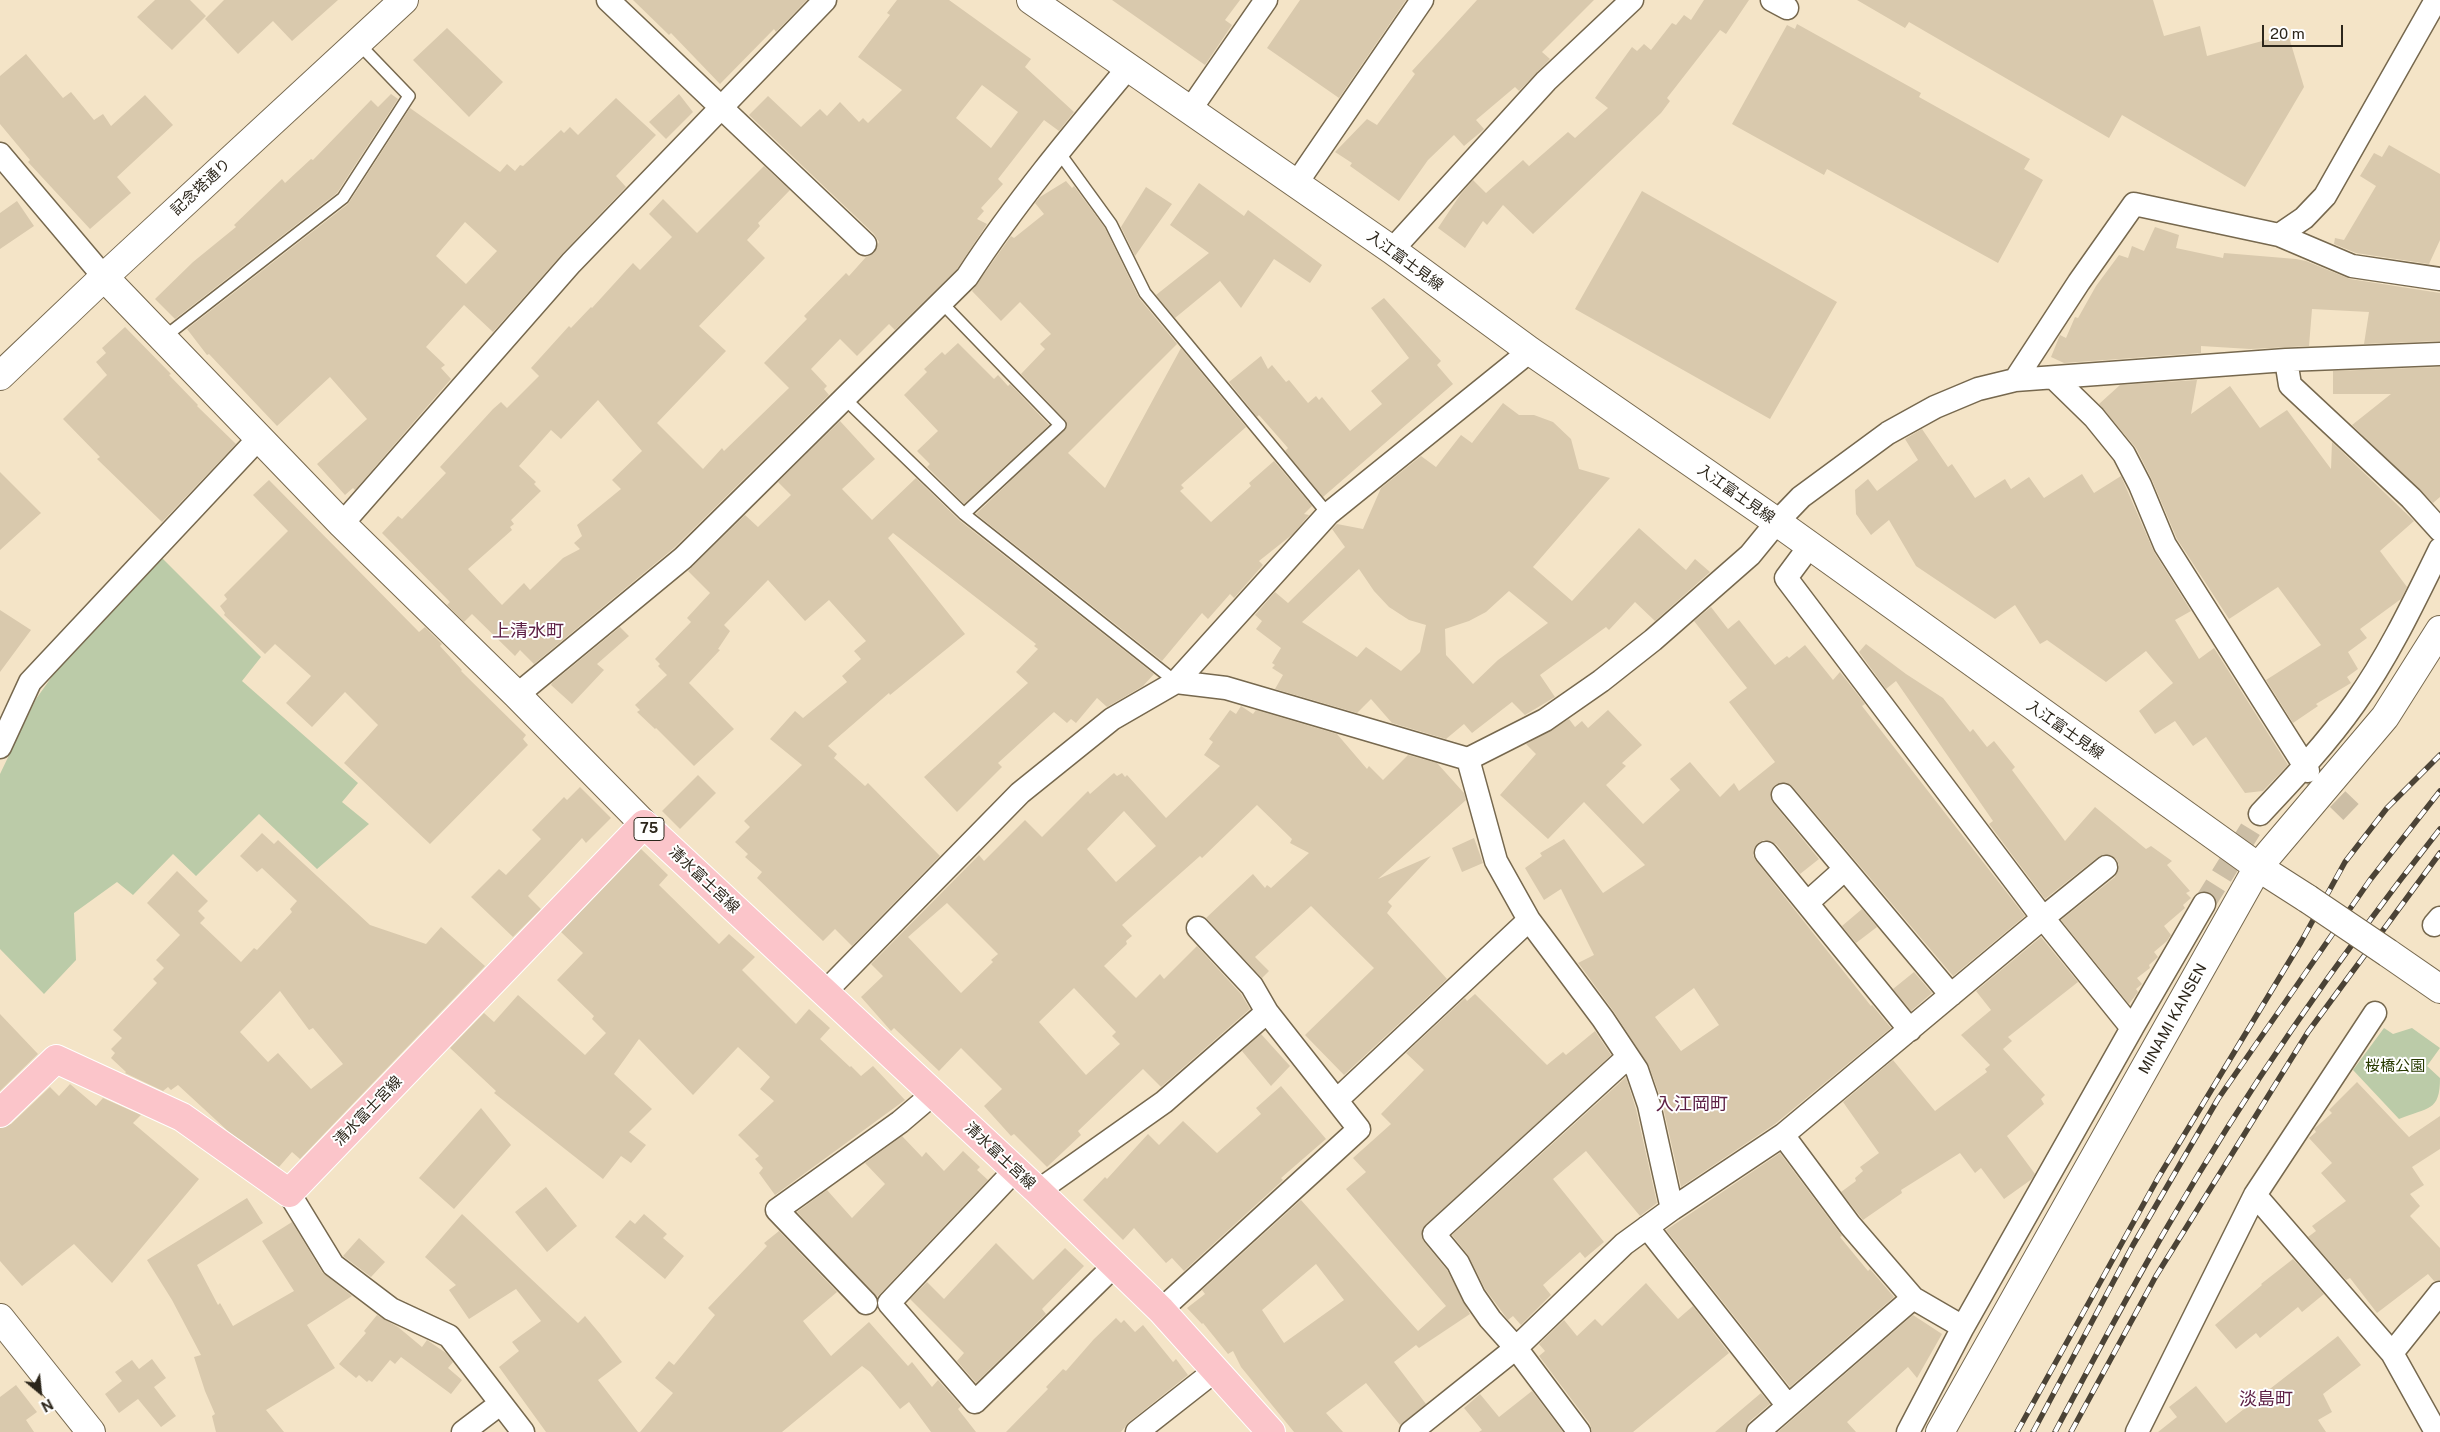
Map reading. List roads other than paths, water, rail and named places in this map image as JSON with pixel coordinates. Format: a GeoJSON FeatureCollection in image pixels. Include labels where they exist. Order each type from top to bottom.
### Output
{"type":"FeatureCollection","features":[{"type":"Feature","properties":{"kind":"main road","name":"記念塔通り"},"geometry":{"type":"LineString","coordinates":[[0,376],[104,277],[404,0]]}},
{"type":"Feature","properties":{"kind":"main road","name":"入江富士見線"},"geometry":{"type":"LineString","coordinates":[[1031,0],[1128,69],[1392,250],[1530,351],[1777,522],[1809,547],[2258,867],[2440,990]]}},
{"type":"Feature","properties":{"kind":"main road"},"geometry":{"type":"LineString","coordinates":[[104,277],[342,524],[644,824]]}},
{"type":"Feature","properties":{"kind":"main road","name":"MINAMI KANSEN"},"geometry":{"type":"LineString","coordinates":[[1940,1432],[2258,867],[2385,717],[2440,630]]}},
{"type":"Feature","properties":{"kind":"main road","name":"清水富士宮線"},"geometry":{"type":"LineString","coordinates":[[289,1193],[644,824],[1115,1265],[1161,1310],[1271,1432]]}},
{"type":"Feature","properties":{"kind":"main road"},"geometry":{"type":"LineString","coordinates":[[0,1114],[56,1059],[182,1117],[289,1193]]}},
{"type":"Feature","properties":{"kind":"main road"},"geometry":{"type":"LineString","coordinates":[[0,1318],[91,1432]]}},
{"type":"Feature","properties":{"kind":"street"},"geometry":{"type":"LineString","coordinates":[[608,0],[865,244]]}},
{"type":"Feature","properties":{"kind":"street"},"geometry":{"type":"LineString","coordinates":[[342,524],[571,263],[825,0]]}},
{"type":"Feature","properties":{"kind":"street"},"geometry":{"type":"LineString","coordinates":[[1190,110],[1266,0]]}},
{"type":"Feature","properties":{"kind":"street"},"geometry":{"type":"LineString","coordinates":[[1296,184],[1422,0]]}},
{"type":"Feature","properties":{"kind":"street"},"geometry":{"type":"LineString","coordinates":[[1392,250],[1546,81],[1632,0]]}},
{"type":"Feature","properties":{"kind":"street"},"geometry":{"type":"LineString","coordinates":[[2279,235],[2304,218],[2324,196],[2436,0]]}},
{"type":"Feature","properties":{"kind":"street"},"geometry":{"type":"LineString","coordinates":[[516,695],[683,558],[967,277],[999,227],[1058,151],[1128,69]]}},
{"type":"Feature","properties":{"kind":"street"},"geometry":{"type":"LineString","coordinates":[[0,154],[104,277]]}},
{"type":"Feature","properties":{"kind":"street"},"geometry":{"type":"LineString","coordinates":[[2015,380],[2079,282],[2134,204],[2279,235],[2352,266],[2440,279]]}},
{"type":"Feature","properties":{"kind":"street"},"geometry":{"type":"LineString","coordinates":[[824,993],[1020,793],[1112,719],[1176,682],[1328,514],[1530,351]]}},
{"type":"Feature","properties":{"kind":"street"},"geometry":{"type":"LineString","coordinates":[[1176,682],[1226,688],[1468,759],[1545,720],[1601,680],[1652,640],[1750,554],[1801,497],[1888,433],[1935,407],[1978,389],[2015,380],[2286,360],[2440,354]]}},
{"type":"Feature","properties":{"kind":"street"},"geometry":{"type":"LineString","coordinates":[[2286,360],[2290,385],[2411,498],[2440,530]]}},
{"type":"Feature","properties":{"kind":"street"},"geometry":{"type":"LineString","coordinates":[[2054,378],[2094,417],[2124,454],[2140,485],[2165,545],[2307,768]]}},
{"type":"Feature","properties":{"kind":"street"},"geometry":{"type":"LineString","coordinates":[[0,747],[30,682],[259,438]]}},
{"type":"Feature","properties":{"kind":"street"},"geometry":{"type":"LineString","coordinates":[[1809,547],[1786,578],[2043,918],[2132,1028]]}},
{"type":"Feature","properties":{"kind":"street"},"geometry":{"type":"LineString","coordinates":[[2260,814],[2307,768],[2354,704],[2394,641],[2440,549]]}},
{"type":"Feature","properties":{"kind":"street"},"geometry":{"type":"LineString","coordinates":[[1468,759],[1496,861],[1529,920],[1603,1019],[1637,1070],[1649,1105],[1672,1208]]}},
{"type":"Feature","properties":{"kind":"street"},"geometry":{"type":"LineString","coordinates":[[1783,795],[1952,994]]}},
{"type":"Feature","properties":{"kind":"street"},"geometry":{"type":"LineString","coordinates":[[1766,852],[1910,1030]]}},
{"type":"Feature","properties":{"kind":"street"},"geometry":{"type":"LineString","coordinates":[[1411,1432],[1516,1348],[1624,1244],[1672,1208],[1783,1135],[2106,867]]}},
{"type":"Feature","properties":{"kind":"street"},"geometry":{"type":"LineString","coordinates":[[1807,903],[1845,869]]}},
{"type":"Feature","properties":{"kind":"street"},"geometry":{"type":"LineString","coordinates":[[1908,1432],[1963,1327],[2204,904]]}},
{"type":"Feature","properties":{"kind":"street"},"geometry":{"type":"LineString","coordinates":[[1338,1099],[1529,920]]}},
{"type":"Feature","properties":{"kind":"street"},"geometry":{"type":"LineString","coordinates":[[1161,1310],[1360,1129],[1267,1012],[1252,986],[1198,928]]}},
{"type":"Feature","properties":{"kind":"street"},"geometry":{"type":"LineString","coordinates":[[1038,1191],[1164,1102],[1267,1012]]}},
{"type":"Feature","properties":{"kind":"street"},"geometry":{"type":"LineString","coordinates":[[2137,1432],[2255,1195],[2375,1013]]}},
{"type":"Feature","properties":{"kind":"street"},"geometry":{"type":"LineString","coordinates":[[1579,1432],[1516,1348],[1490,1319],[1474,1296],[1458,1263],[1434,1234],[1628,1057]]}},
{"type":"Feature","properties":{"kind":"street"},"geometry":{"type":"LineString","coordinates":[[866,1303],[777,1210],[900,1122],[933,1094]]}},
{"type":"Feature","properties":{"kind":"street"},"geometry":{"type":"LineString","coordinates":[[1783,1135],[1850,1225],[1913,1298],[1963,1327]]}},
{"type":"Feature","properties":{"kind":"street"},"geometry":{"type":"LineString","coordinates":[[1015,1170],[889,1303],[975,1402],[1115,1265]]}},
{"type":"Feature","properties":{"kind":"street"},"geometry":{"type":"LineString","coordinates":[[289,1193],[332,1265],[392,1309],[449,1336],[523,1432]]}},
{"type":"Feature","properties":{"kind":"street"},"geometry":{"type":"LineString","coordinates":[[2255,1195],[2392,1353],[2436,1432]]}},
{"type":"Feature","properties":{"kind":"street"},"geometry":{"type":"LineString","coordinates":[[1647,1227],[1788,1406]]}},
{"type":"Feature","properties":{"kind":"street"},"geometry":{"type":"LineString","coordinates":[[2392,1353],[2440,1293]]}},
{"type":"Feature","properties":{"kind":"street"},"geometry":{"type":"LineString","coordinates":[[1758,1432],[1913,1298]]}},
{"type":"Feature","properties":{"kind":"street"},"geometry":{"type":"LineString","coordinates":[[1137,1432],[1216,1370]]}},
{"type":"Feature","properties":{"kind":"street"},"geometry":{"type":"LineString","coordinates":[[463,1432],[500,1404]]}},
{"type":"Feature","properties":{"kind":"lane"},"geometry":{"type":"LineString","coordinates":[[163,338],[343,198],[409,96],[358,43]]}},
{"type":"Feature","properties":{"kind":"lane"},"geometry":{"type":"LineString","coordinates":[[1058,151],[1111,224],[1145,293],[1328,514]]}},
{"type":"Feature","properties":{"kind":"lane"},"geometry":{"type":"LineString","coordinates":[[940,302],[1060,425],[964,514]]}},
{"type":"Feature","properties":{"kind":"lane"},"geometry":{"type":"LineString","coordinates":[[844,398],[964,514],[1176,682]]}},
{"type":"Feature","properties":{"kind":"tunnel"},"geometry":{"type":"LineString","coordinates":[[2314,776],[2351,812]]}},
{"type":"Feature","properties":{"kind":"tunnel"},"geometry":{"type":"LineString","coordinates":[[2204,904],[2260,814]]}},
{"type":"Feature","properties":{"kind":"railway"},"geometry":{"type":"LineString","coordinates":[[2017,1432],[2158,1178],[2301,942],[2345,862],[2387,808],[2440,755]]}},
{"type":"Feature","properties":{"kind":"railway"},"geometry":{"type":"LineString","coordinates":[[2033,1432],[2133,1245],[2218,1099],[2370,880],[2440,791]]}},
{"type":"Feature","properties":{"kind":"railway"},"geometry":{"type":"LineString","coordinates":[[2055,1432],[2140,1275],[2231,1122],[2297,1022],[2367,924],[2440,829]]}},
{"type":"Feature","properties":{"kind":"railway"},"geometry":{"type":"LineString","coordinates":[[2071,1432],[2156,1276],[2308,1032],[2440,853]]}},
{"type":"Feature","properties":{"kind":"district","name":"上清水町"},"geometry":{"type":"Point","coordinates":[528,631]}},
{"type":"Feature","properties":{"kind":"district","name":"入江岡町"},"geometry":{"type":"Point","coordinates":[1692,1104]}},
{"type":"Feature","properties":{"kind":"district","name":"淡島町"},"geometry":{"type":"Point","coordinates":[2266,1399]}},
{"type":"Feature","properties":{"kind":"park label","name":"桜橋公園"},"geometry":{"type":"Point","coordinates":[2395,1066]}}]}
